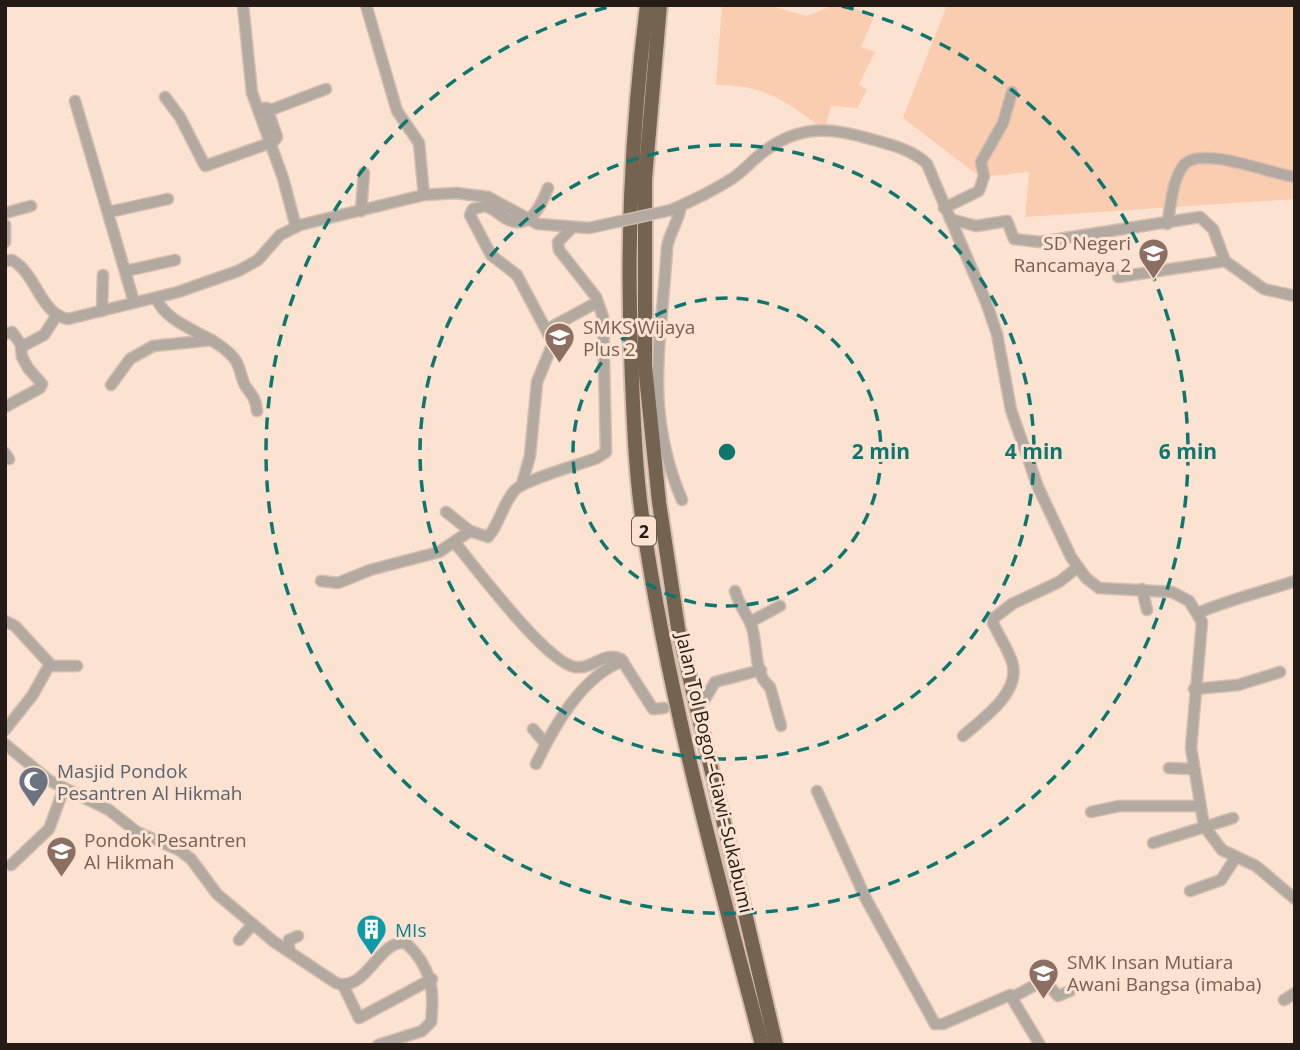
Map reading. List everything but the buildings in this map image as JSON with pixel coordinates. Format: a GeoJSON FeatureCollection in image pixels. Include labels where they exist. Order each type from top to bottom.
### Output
{"type":"FeatureCollection","features":[{"type":"Feature","properties":{"kind":"highway","name":"Jalan Tol Bogor–Ciawi–Sukabumi"},"geometry":{"type":"LineString","coordinates":[[647,5],[634,110],[629,206],[629,298],[635,447],[643,521],[687,757],[762,1045]]}},
{"type":"Feature","properties":{"kind":"highway","name":"Jalan Tol Bogor–Ciawi–Sukabumi"},"geometry":{"type":"LineString","coordinates":[[660,5],[645,179],[645,366],[659,502],[681,640],[776,1045]]}},
{"type":"Feature","properties":{"kind":"street"},"geometry":{"type":"LineString","coordinates":[[165,97],[180,117],[205,166],[270,144],[277,137],[250,85],[243,5]]}},
{"type":"Feature","properties":{"kind":"street"},"geometry":{"type":"LineString","coordinates":[[366,5],[397,111],[419,143],[424,195]]}},
{"type":"Feature","properties":{"kind":"street"},"geometry":{"type":"LineString","coordinates":[[262,111],[326,89]]}},
{"type":"Feature","properties":{"kind":"street"},"geometry":{"type":"LineString","coordinates":[[944,208],[979,191],[984,176],[981,162],[1003,123],[1012,92]]}},
{"type":"Feature","properties":{"kind":"street"},"geometry":{"type":"LineString","coordinates":[[75,101],[134,302]]}},
{"type":"Feature","properties":{"kind":"street"},"geometry":{"type":"LineString","coordinates":[[7,257],[30,274],[48,307],[57,315],[68,319],[156,298],[251,264],[280,235],[296,226],[424,195],[456,193],[488,197],[542,225],[589,228],[676,208],[733,178],[780,141],[824,128],[882,142],[922,159],[933,174],[944,208],[996,332],[1010,406],[1037,483],[1078,567],[1099,588],[1142,589],[1177,594],[1189,601],[1198,613],[1203,634],[1194,689],[1191,748],[1203,825],[1219,847],[1256,866],[1295,899]]}},
{"type":"Feature","properties":{"kind":"street"},"geometry":{"type":"LineString","coordinates":[[270,144],[296,226]]}},
{"type":"Feature","properties":{"kind":"street"},"geometry":{"type":"LineString","coordinates":[[1167,225],[1177,179],[1182,166],[1190,160],[1219,159],[1295,177]]}},
{"type":"Feature","properties":{"kind":"street"},"geometry":{"type":"LineString","coordinates":[[361,211],[364,173]]}},
{"type":"Feature","properties":{"kind":"street"},"geometry":{"type":"LineString","coordinates":[[446,512],[470,531],[490,536],[509,499],[522,484],[530,456],[537,382],[554,346],[548,329],[515,272],[490,253],[470,215],[473,209],[485,206],[511,221],[527,219],[538,211],[548,188]]}},
{"type":"Feature","properties":{"kind":"street"},"geometry":{"type":"LineString","coordinates":[[109,212],[169,199]]}},
{"type":"Feature","properties":{"kind":"street"},"geometry":{"type":"LineString","coordinates":[[5,213],[31,206]]}},
{"type":"Feature","properties":{"kind":"street"},"geometry":{"type":"LineString","coordinates":[[676,208],[667,247],[656,400],[667,465],[682,500]]}},
{"type":"Feature","properties":{"kind":"street"},"geometry":{"type":"LineString","coordinates":[[950,219],[975,226],[1007,221],[1013,238],[1040,242],[1167,225],[1195,217],[1204,219],[1213,229],[1225,261],[1265,289],[1295,296]]}},
{"type":"Feature","properties":{"kind":"street"},"geometry":{"type":"LineString","coordinates":[[5,225],[5,242]]}},
{"type":"Feature","properties":{"kind":"street"},"geometry":{"type":"LineString","coordinates":[[522,484],[597,458],[606,452],[608,445],[601,305],[559,250],[558,242],[572,228]]}},
{"type":"Feature","properties":{"kind":"street"},"geometry":{"type":"LineString","coordinates":[[126,271],[175,260]]}},
{"type":"Feature","properties":{"kind":"street"},"geometry":{"type":"LineString","coordinates":[[1118,276],[1225,261]]}},
{"type":"Feature","properties":{"kind":"street"},"geometry":{"type":"LineString","coordinates":[[102,311],[103,275]]}},
{"type":"Feature","properties":{"kind":"street"},"geometry":{"type":"LineString","coordinates":[[156,298],[169,317],[213,340],[236,360],[246,388],[255,397],[257,411]]}},
{"type":"Feature","properties":{"kind":"street"},"geometry":{"type":"LineString","coordinates":[[548,329],[592,305]]}},
{"type":"Feature","properties":{"kind":"street"},"geometry":{"type":"LineString","coordinates":[[22,346],[44,335],[57,315]]}},
{"type":"Feature","properties":{"kind":"street"},"geometry":{"type":"LineString","coordinates":[[5,334],[12,332],[22,346],[22,358],[42,384],[36,391],[5,407]]}},
{"type":"Feature","properties":{"kind":"street"},"geometry":{"type":"LineString","coordinates":[[111,385],[130,359],[153,346],[213,340]]}},
{"type":"Feature","properties":{"kind":"street"},"geometry":{"type":"LineString","coordinates":[[321,581],[338,583],[370,570],[439,552],[470,531]]}},
{"type":"Feature","properties":{"kind":"street"},"geometry":{"type":"LineString","coordinates":[[455,543],[540,642],[567,663],[584,666],[602,657],[612,656],[623,662],[653,709],[664,708]]}},
{"type":"Feature","properties":{"kind":"street"},"geometry":{"type":"LineString","coordinates":[[963,736],[996,705],[1013,680],[1012,663],[993,623],[994,618],[1012,604],[1059,582],[1078,567]]}},
{"type":"Feature","properties":{"kind":"street"},"geometry":{"type":"LineString","coordinates":[[1198,613],[1231,599],[1258,594],[1295,581]]}},
{"type":"Feature","properties":{"kind":"street"},"geometry":{"type":"LineString","coordinates":[[1142,589],[1147,610]]}},
{"type":"Feature","properties":{"kind":"street"},"geometry":{"type":"LineString","coordinates":[[735,591],[742,614],[750,622],[761,670],[765,683],[770,687],[781,726]]}},
{"type":"Feature","properties":{"kind":"street"},"geometry":{"type":"LineString","coordinates":[[750,622],[780,606]]}},
{"type":"Feature","properties":{"kind":"street"},"geometry":{"type":"LineString","coordinates":[[5,621],[18,630],[50,666]]}},
{"type":"Feature","properties":{"kind":"street"},"geometry":{"type":"LineString","coordinates":[[536,764],[560,719],[587,687],[607,669],[623,662]]}},
{"type":"Feature","properties":{"kind":"street"},"geometry":{"type":"LineString","coordinates":[[50,666],[77,666]]}},
{"type":"Feature","properties":{"kind":"street"},"geometry":{"type":"LineString","coordinates":[[5,730],[50,666]]}},
{"type":"Feature","properties":{"kind":"street"},"geometry":{"type":"LineString","coordinates":[[705,699],[715,682],[761,670]]}},
{"type":"Feature","properties":{"kind":"street"},"geometry":{"type":"LineString","coordinates":[[1194,689],[1238,685],[1280,672]]}},
{"type":"Feature","properties":{"kind":"street"},"geometry":{"type":"LineString","coordinates":[[533,729],[546,744]]}},
{"type":"Feature","properties":{"kind":"street"},"geometry":{"type":"LineString","coordinates":[[5,744],[43,776],[109,810],[137,832],[179,850],[191,859],[214,891],[273,941],[343,985],[359,1018],[432,979]]}},
{"type":"Feature","properties":{"kind":"street"},"geometry":{"type":"LineString","coordinates":[[1169,768],[1193,769]]}},
{"type":"Feature","properties":{"kind":"street"},"geometry":{"type":"LineString","coordinates":[[11,865],[48,829],[64,788]]}},
{"type":"Feature","properties":{"kind":"street"},"geometry":{"type":"LineString","coordinates":[[817,791],[871,909],[935,1024],[943,1024],[999,998],[1013,997],[1044,981],[1058,996],[1070,990]]}},
{"type":"Feature","properties":{"kind":"street"},"geometry":{"type":"LineString","coordinates":[[1091,812],[1111,806],[1199,806]]}},
{"type":"Feature","properties":{"kind":"street"},"geometry":{"type":"LineString","coordinates":[[1153,844],[1203,825],[1233,818]]}},
{"type":"Feature","properties":{"kind":"street"},"geometry":{"type":"LineString","coordinates":[[1190,891],[1221,880],[1236,857]]}},
{"type":"Feature","properties":{"kind":"street"},"geometry":{"type":"LineString","coordinates":[[239,940],[253,924]]}},
{"type":"Feature","properties":{"kind":"street"},"geometry":{"type":"LineString","coordinates":[[289,949],[288,941],[299,936]]}},
{"type":"Feature","properties":{"kind":"street"},"geometry":{"type":"LineString","coordinates":[[343,985],[363,975],[400,942],[406,943],[416,954],[432,979],[432,1017],[427,1029],[378,1045]]}},
{"type":"Feature","properties":{"kind":"street"},"geometry":{"type":"LineString","coordinates":[[1284,1000],[1295,993]]}},
{"type":"Feature","properties":{"kind":"street"},"geometry":{"type":"LineString","coordinates":[[1013,997],[1040,1045]]}},
{"type":"Feature","properties":{"kind":"shaded area"},"geometry":{"type":"Polygon","coordinates":[[[722,5],[767,5],[807,16],[834,5],[851,5],[873,19],[861,47],[875,52],[859,84],[867,90],[857,108],[831,106],[826,124],[818,125],[782,100],[770,95],[746,87],[716,85],[722,5]]]}},
{"type":"Feature","properties":{"kind":"shaded area"},"geometry":{"type":"Polygon","coordinates":[[[947,5],[1295,5],[1295,199],[1025,217],[1029,172],[980,177],[903,118],[947,5]]]}},
{"type":"Feature","properties":{"kind":"place","name":"SD Negeri Rancamaya 2"},"geometry":{"type":"Point","coordinates":[1154,281]}},
{"type":"Feature","properties":{"kind":"place","name":"SMKS Wijaya Plus 2"},"geometry":{"type":"Point","coordinates":[560,365]}},
{"type":"Feature","properties":{"kind":"place","name":"Masjid Pondok Pesantren Al Hikmah"},"geometry":{"type":"Point","coordinates":[34,809]}},
{"type":"Feature","properties":{"kind":"place","name":"Pondok Pesantren Al Hikmah"},"geometry":{"type":"Point","coordinates":[61,878]}},
{"type":"Feature","properties":{"kind":"place","name":"MIs"},"geometry":{"type":"Point","coordinates":[372,957]}},
{"type":"Feature","properties":{"kind":"place","name":"SMK Insan Mutiara Awani Bangsa (imaba)"},"geometry":{"type":"Point","coordinates":[1044,1000]}}]}
